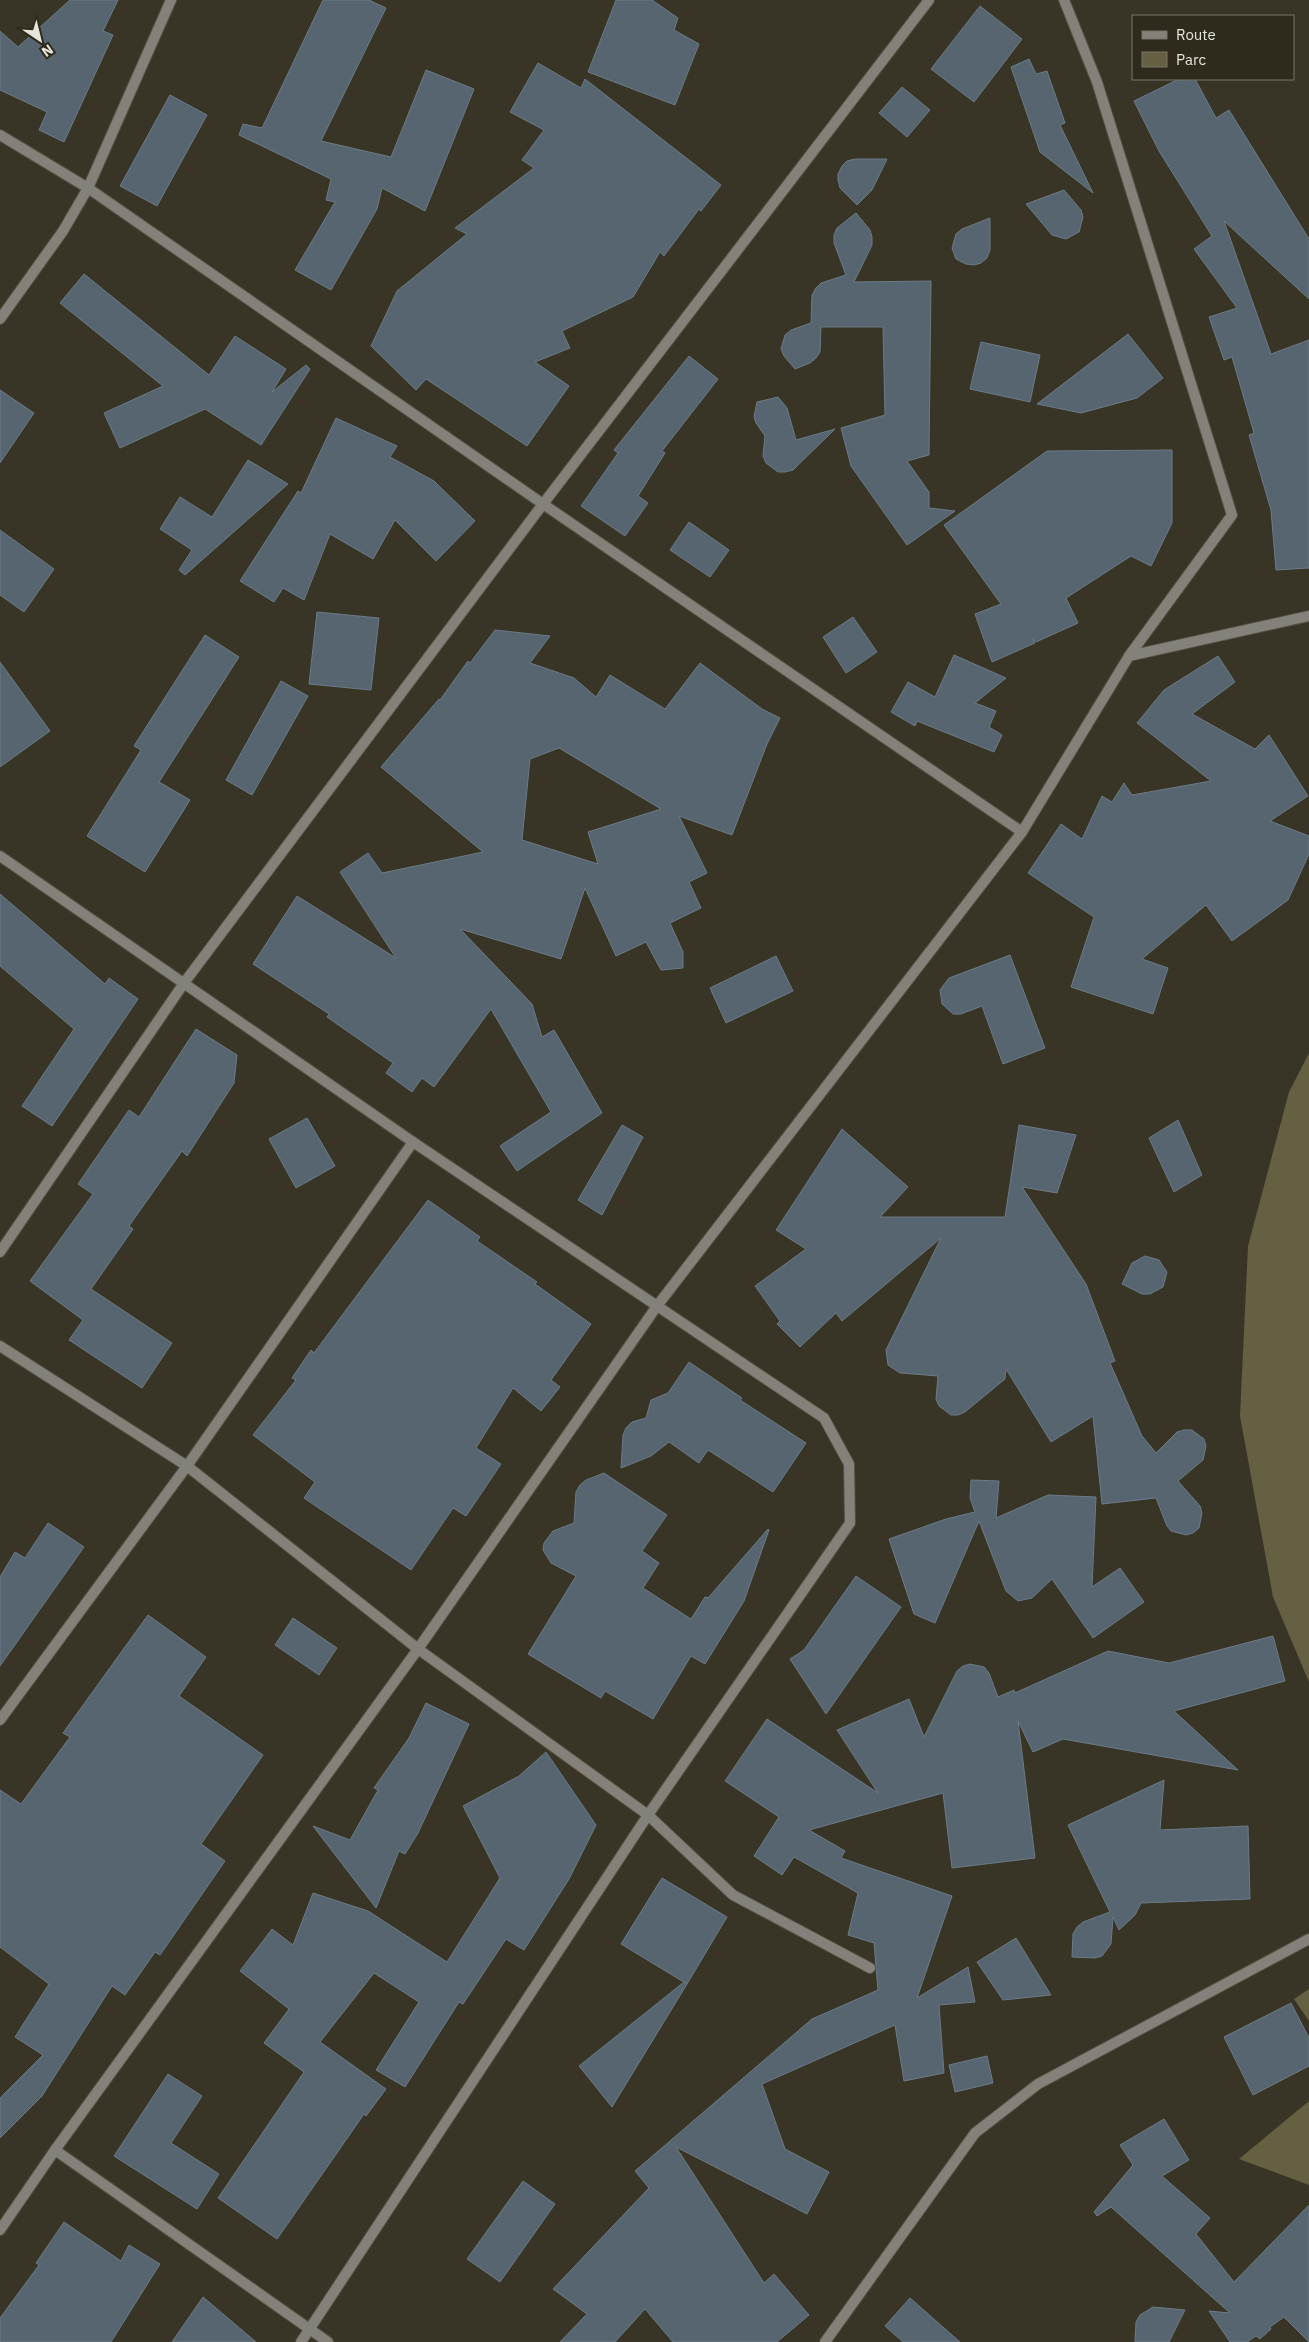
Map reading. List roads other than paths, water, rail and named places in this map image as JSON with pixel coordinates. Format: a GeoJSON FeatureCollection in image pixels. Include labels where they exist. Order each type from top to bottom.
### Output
{"type":"FeatureCollection","features":[{"type":"Feature","properties":{"kind":"street"},"geometry":{"type":"LineString","coordinates":[[0,319],[63,231],[88,188],[171,0]]}},
{"type":"Feature","properties":{"kind":"street"},"geometry":{"type":"LineString","coordinates":[[0,1252],[184,983],[543,504],[929,0]]}},
{"type":"Feature","properties":{"kind":"street"},"geometry":{"type":"LineString","coordinates":[[0,2230],[55,2150],[418,1648],[657,1306],[1022,832],[1129,656],[1232,515],[1098,82],[1064,0]]}},
{"type":"Feature","properties":{"kind":"street"},"geometry":{"type":"LineString","coordinates":[[0,135],[88,188],[543,504],[1022,832]]}},
{"type":"Feature","properties":{"kind":"street"},"geometry":{"type":"LineString","coordinates":[[1129,656],[1309,616]]}},
{"type":"Feature","properties":{"kind":"street"},"geometry":{"type":"LineString","coordinates":[[0,856],[413,1142],[824,1418],[849,1464],[850,1523],[648,1815],[301,2342]]}},
{"type":"Feature","properties":{"kind":"street"},"geometry":{"type":"LineString","coordinates":[[0,1720],[187,1466],[413,1142]]}},
{"type":"Feature","properties":{"kind":"street"},"geometry":{"type":"LineString","coordinates":[[0,1346],[187,1466],[418,1648],[648,1815],[733,1895],[870,1968]]}},
{"type":"Feature","properties":{"kind":"street"},"geometry":{"type":"LineString","coordinates":[[825,2342],[975,2133],[1038,2084],[1309,1939]]}},
{"type":"Feature","properties":{"kind":"street"},"geometry":{"type":"LineString","coordinates":[[55,2150],[328,2342]]}}]}
